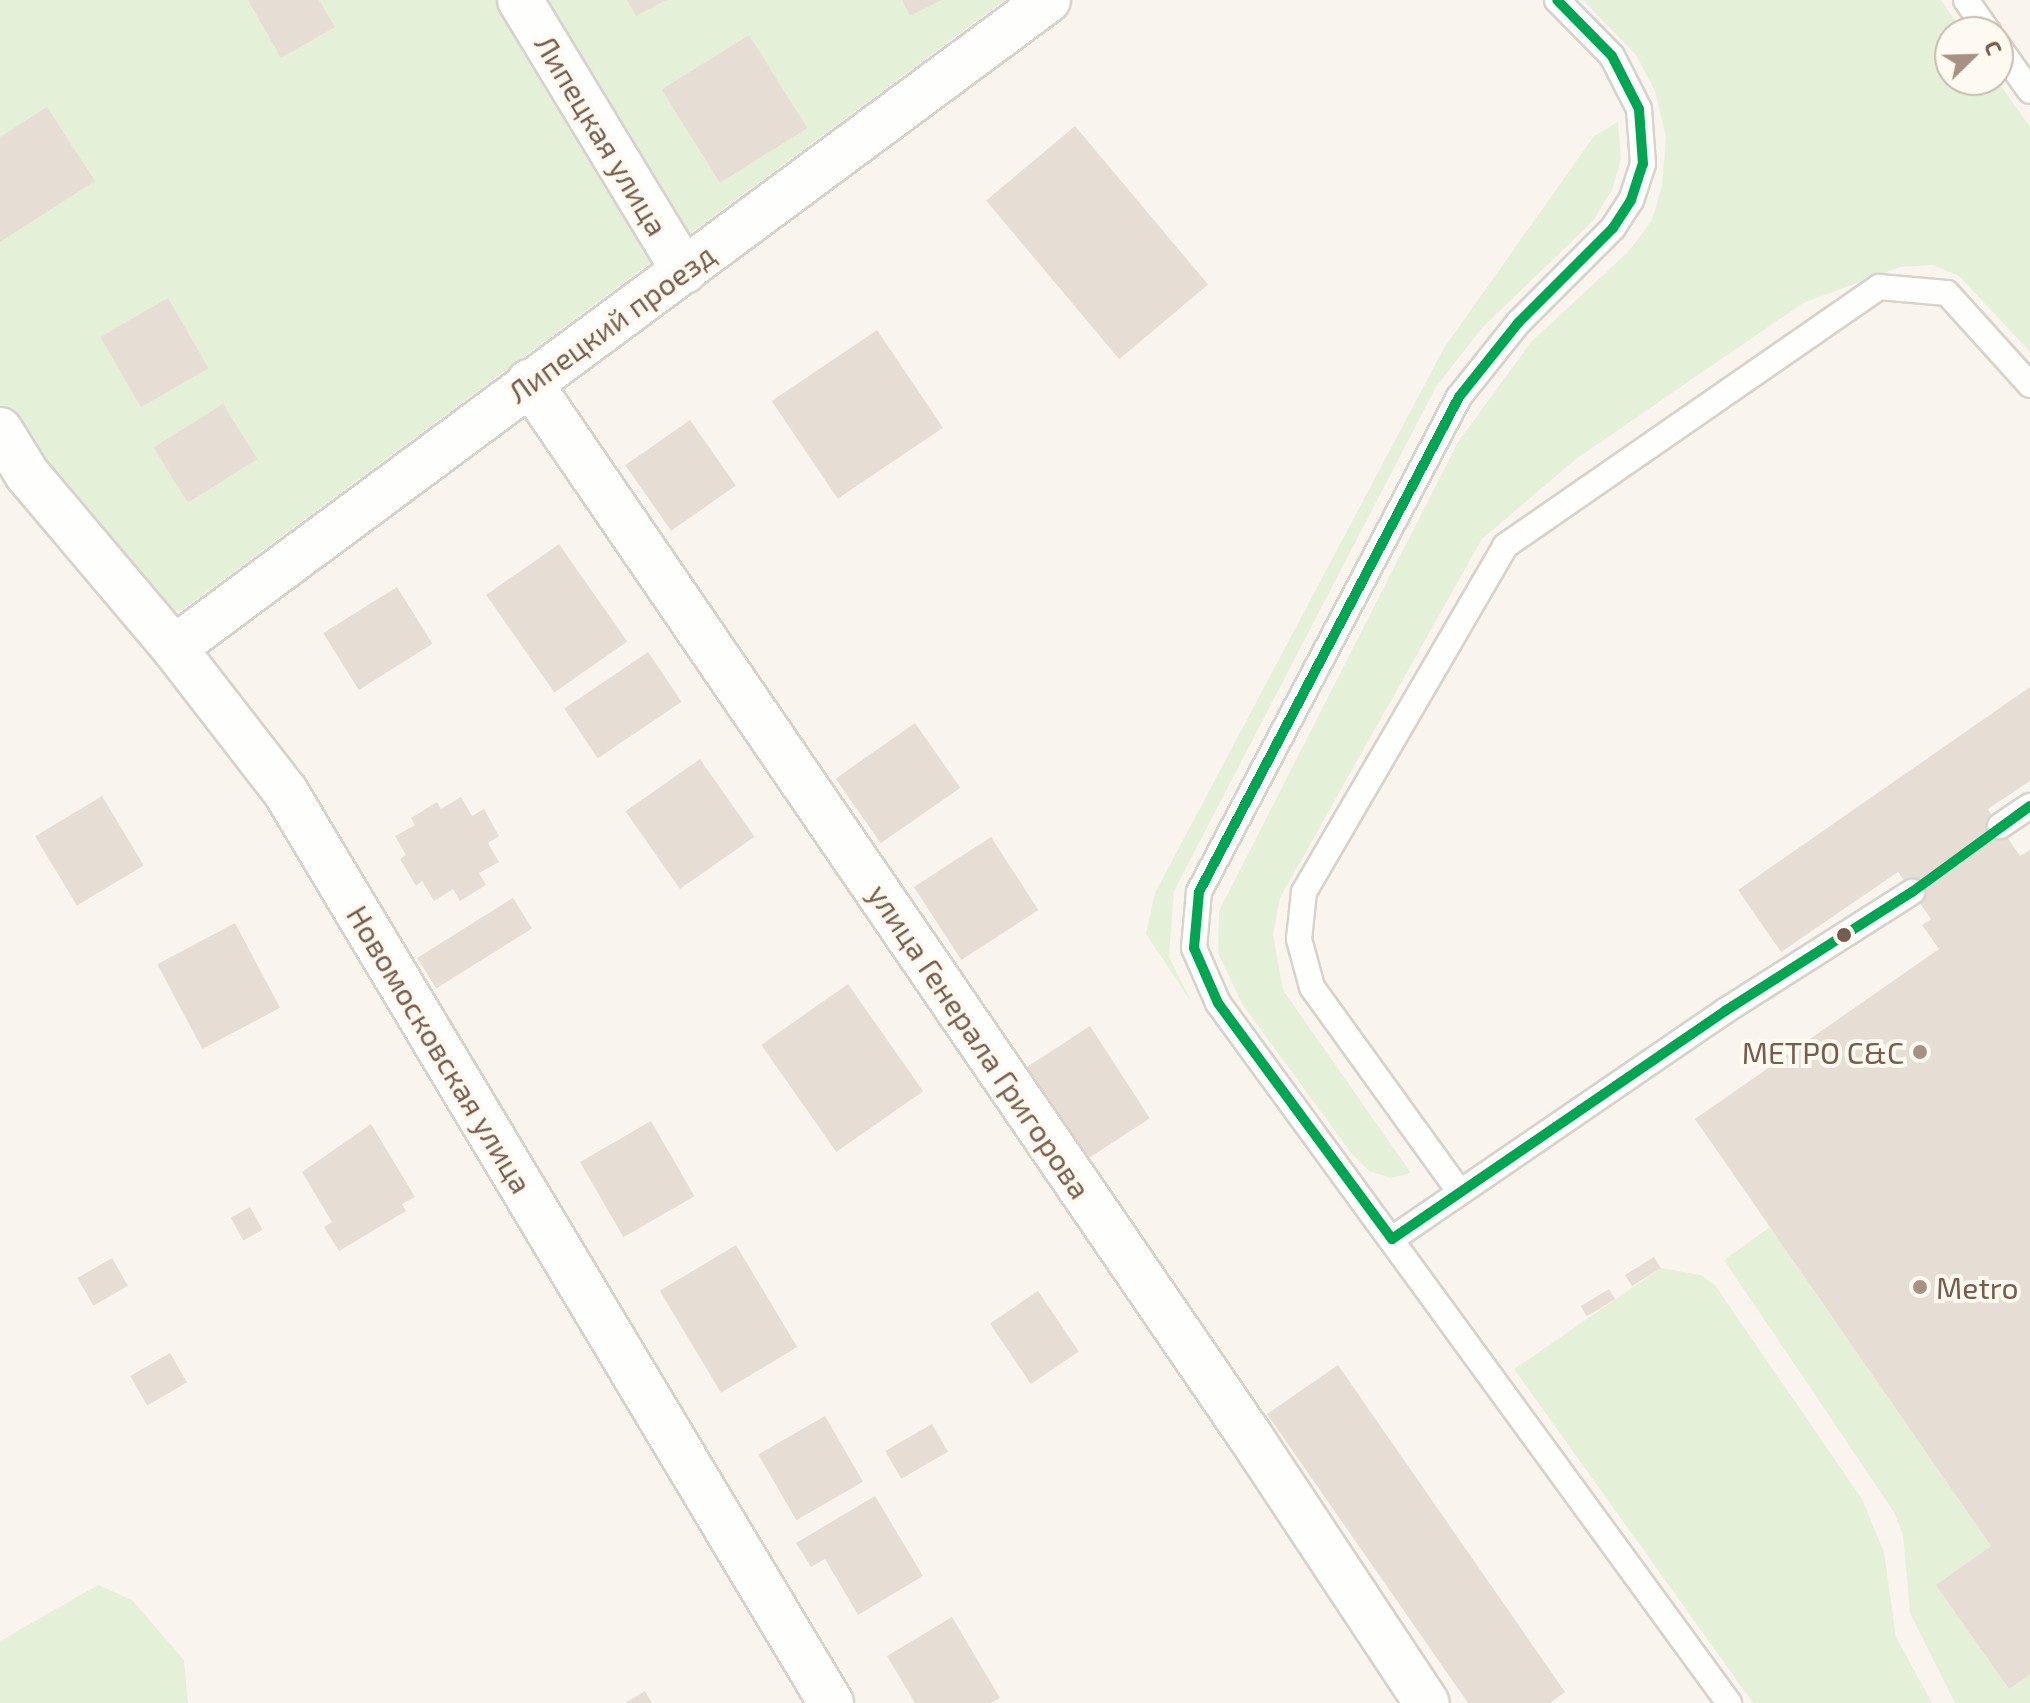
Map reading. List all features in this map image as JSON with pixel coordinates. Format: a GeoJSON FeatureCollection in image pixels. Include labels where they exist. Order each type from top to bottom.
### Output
{"type":"FeatureCollection","features":[{"type":"Feature","properties":{"kind":"street","name":"Липецкая улица"},"geometry":{"type":"LineString","coordinates":[[520,0],[684,271]]}},
{"type":"Feature","properties":{"kind":"street","name":"Липецкий проезд"},"geometry":{"type":"LineString","coordinates":[[174,648],[1048,0]]}},
{"type":"Feature","properties":{"kind":"street","name":"улица Генерала Григорова"},"geometry":{"type":"LineString","coordinates":[[529,382],[1427,1703]]}},
{"type":"Feature","properties":{"kind":"street","name":"Новомосковская улица"},"geometry":{"type":"LineString","coordinates":[[0,430],[27,474],[174,648],[285,791],[831,1703]]}},
{"type":"Feature","properties":{"kind":"lane"},"geometry":{"type":"LineString","coordinates":[[1557,0],[1612,56],[1639,109],[1643,164],[1631,200],[1613,228],[1518,323],[1459,397],[1199,892],[1194,948],[1218,1003],[1729,1703]]}},
{"type":"Feature","properties":{"kind":"lane"},"geometry":{"type":"LineString","coordinates":[[2014,68],[2030,91]]}},
{"type":"Feature","properties":{"kind":"lane"},"geometry":{"type":"LineString","coordinates":[[1459,1191],[1312,987],[1299,939],[1304,892],[1505,546],[1879,287],[1947,293],[2030,385]]}},
{"type":"Feature","properties":{"kind":"lane"},"geometry":{"type":"LineString","coordinates":[[2000,826],[2030,806]]}},
{"type":"Feature","properties":{"kind":"lane"},"geometry":{"type":"LineString","coordinates":[[1392,1239],[1459,1191],[1912,892]]}},
{"type":"Feature","properties":{"kind":"green space"},"geometry":{"type":"Polygon","coordinates":[[[0,0],[1005,0],[181,611],[151,608],[0,410],[0,0]]]}},
{"type":"Feature","properties":{"kind":"green space"},"geometry":{"type":"Polygon","coordinates":[[[1583,0],[1941,0],[1952,16],[1934,16],[1934,96],[2008,96],[2030,127],[2030,352],[1959,276],[1933,265],[1900,267],[1803,303],[1576,459],[1482,539],[1280,898],[1273,934],[1283,990],[1411,1173],[1391,1178],[1369,1171],[1351,1153],[1242,1004],[1218,953],[1219,911],[1458,442],[1531,342],[1628,252],[1652,220],[1662,186],[1666,137],[1655,91],[1636,55],[1583,0]]]}},
{"type":"Feature","properties":{"kind":"green space"},"geometry":{"type":"Polygon","coordinates":[[[1618,122],[1621,159],[1612,190],[1593,221],[1481,329],[1436,387],[1174,891],[1169,957],[1192,1003],[1146,934],[1155,893],[1444,348],[1594,136],[1618,122]]]}},
{"type":"Feature","properties":{"kind":"green space"},"geometry":{"type":"Polygon","coordinates":[[[1770,1227],[1991,1546],[1937,1585],[2009,1689],[2030,1675],[2030,1703],[1955,1703],[1910,1613],[1903,1535],[1894,1512],[1724,1260],[1770,1227]]]}},
{"type":"Feature","properties":{"kind":"green space"},"geometry":{"type":"Polygon","coordinates":[[[1661,1268],[1701,1275],[1715,1285],[1862,1499],[1884,1552],[1896,1637],[1932,1703],[1753,1703],[1514,1369],[1661,1268]]]}},
{"type":"Feature","properties":{"kind":"green space"},"geometry":{"type":"Polygon","coordinates":[[[98,1585],[132,1600],[184,1660],[188,1703],[0,1703],[0,1641],[98,1585]]]}},
{"type":"Feature","properties":{"kind":"building"},"geometry":{"type":"Polygon","coordinates":[[[248,0],[319,0],[335,27],[281,58],[248,0]]]}},
{"type":"Feature","properties":{"kind":"building"},"geometry":{"type":"Polygon","coordinates":[[[627,0],[666,0],[636,16],[627,0]]]}},
{"type":"Feature","properties":{"kind":"building"},"geometry":{"type":"Polygon","coordinates":[[[902,0],[942,0],[910,16],[902,0]]]}},
{"type":"Feature","properties":{"kind":"building"},"geometry":{"type":"Polygon","coordinates":[[[749,35],[807,128],[720,183],[662,90],[749,35]]]}},
{"type":"Feature","properties":{"kind":"building"},"geometry":{"type":"Polygon","coordinates":[[[47,107],[95,181],[0,242],[0,137],[47,107]]]}},
{"type":"Feature","properties":{"kind":"building"},"geometry":{"type":"Polygon","coordinates":[[[1075,126],[1208,285],[1119,359],[986,201],[1075,126]]]}},
{"type":"Feature","properties":{"kind":"building"},"geometry":{"type":"Polygon","coordinates":[[[168,298],[209,368],[141,407],[100,337],[168,298]]]}},
{"type":"Feature","properties":{"kind":"building"},"geometry":{"type":"Polygon","coordinates":[[[877,330],[943,428],[838,499],[772,401],[877,330]]]}},
{"type":"Feature","properties":{"kind":"building"},"geometry":{"type":"Polygon","coordinates":[[[223,404],[257,459],[188,503],[153,447],[223,404]]]}},
{"type":"Feature","properties":{"kind":"building"},"geometry":{"type":"Polygon","coordinates":[[[690,420],[736,486],[671,531],[625,465],[690,420]]]}},
{"type":"Feature","properties":{"kind":"building"},"geometry":{"type":"Polygon","coordinates":[[[559,544],[627,641],[554,693],[486,595],[559,544]]]}},
{"type":"Feature","properties":{"kind":"building"},"geometry":{"type":"Polygon","coordinates":[[[397,587],[433,644],[359,690],[323,633],[397,587]]]}},
{"type":"Feature","properties":{"kind":"building"},"geometry":{"type":"Polygon","coordinates":[[[648,652],[682,702],[598,758],[564,708],[648,652]]]}},
{"type":"Feature","properties":{"kind":"building","name":"Metro"},"geometry":{"type":"Polygon","coordinates":[[[2030,687],[2030,781],[1988,809],[2020,856],[2030,850],[2030,1675],[2009,1689],[1936,1585],[1991,1546],[1695,1119],[1939,949],[1922,925],[1931,919],[1898,872],[1781,952],[1738,890],[2030,687]]]}},
{"type":"Feature","properties":{"kind":"building"},"geometry":{"type":"Polygon","coordinates":[[[915,723],[960,788],[881,843],[836,779],[915,723]]]}},
{"type":"Feature","properties":{"kind":"building"},"geometry":{"type":"Polygon","coordinates":[[[700,759],[754,837],[680,889],[625,811],[700,759]]]}},
{"type":"Feature","properties":{"kind":"building"},"geometry":{"type":"Polygon","coordinates":[[[102,796],[144,865],[77,906],[35,836],[102,796]]]}},
{"type":"Feature","properties":{"kind":"building"},"geometry":{"type":"Polygon","coordinates":[[[461,797],[472,816],[484,809],[499,836],[488,843],[499,862],[479,873],[486,885],[460,901],[453,889],[434,901],[422,881],[416,886],[400,859],[406,855],[395,836],[415,825],[411,818],[437,802],[441,809],[461,797]]]}},
{"type":"Feature","properties":{"kind":"building"},"geometry":{"type":"Polygon","coordinates":[[[991,837],[1038,910],[961,960],[914,887],[991,837]]]}},
{"type":"Feature","properties":{"kind":"building"},"geometry":{"type":"Polygon","coordinates":[[[513,898],[532,929],[436,988],[417,958],[513,898]]]}},
{"type":"Feature","properties":{"kind":"building"},"geometry":{"type":"Polygon","coordinates":[[[235,923],[280,1008],[202,1049],[157,964],[235,923]]]}},
{"type":"Feature","properties":{"kind":"building"},"geometry":{"type":"Polygon","coordinates":[[[848,984],[923,1091],[836,1152],[761,1045],[848,984]]]}},
{"type":"Feature","properties":{"kind":"building"},"geometry":{"type":"Polygon","coordinates":[[[1090,1026],[1150,1118],[1077,1166],[1017,1073],[1090,1026]]]}},
{"type":"Feature","properties":{"kind":"building"},"geometry":{"type":"Polygon","coordinates":[[[651,1121],[694,1196],[623,1237],[580,1162],[651,1121]]]}},
{"type":"Feature","properties":{"kind":"building"},"geometry":{"type":"Polygon","coordinates":[[[371,1124],[415,1197],[402,1204],[406,1211],[339,1251],[324,1227],[332,1222],[302,1172],[371,1124]]]}},
{"type":"Feature","properties":{"kind":"building"},"geometry":{"type":"Polygon","coordinates":[[[250,1207],[263,1230],[243,1240],[231,1218],[250,1207]]]}},
{"type":"Feature","properties":{"kind":"building"},"geometry":{"type":"Polygon","coordinates":[[[736,1245],[797,1347],[721,1393],[660,1291],[736,1245]]]}},
{"type":"Feature","properties":{"kind":"building"},"geometry":{"type":"Polygon","coordinates":[[[1654,1257],[1661,1268],[1632,1286],[1625,1275],[1654,1257]]]}},
{"type":"Feature","properties":{"kind":"building"},"geometry":{"type":"Polygon","coordinates":[[[112,1258],[128,1286],[93,1306],[77,1278],[112,1258]]]}},
{"type":"Feature","properties":{"kind":"building"},"geometry":{"type":"Polygon","coordinates":[[[1609,1289],[1615,1299],[1587,1316],[1581,1306],[1609,1289]]]}},
{"type":"Feature","properties":{"kind":"building"},"geometry":{"type":"Polygon","coordinates":[[[1038,1291],[1079,1352],[1031,1384],[990,1323],[1038,1291]]]}},
{"type":"Feature","properties":{"kind":"building"},"geometry":{"type":"Polygon","coordinates":[[[170,1353],[187,1382],[147,1405],[130,1376],[170,1353]]]}},
{"type":"Feature","properties":{"kind":"building"},"geometry":{"type":"Polygon","coordinates":[[[1338,1365],[1565,1692],[1550,1703],[1468,1703],[1267,1414],[1338,1365]]]}},
{"type":"Feature","properties":{"kind":"building"},"geometry":{"type":"Polygon","coordinates":[[[825,1416],[863,1482],[796,1520],[758,1454],[825,1416]]]}},
{"type":"Feature","properties":{"kind":"building"},"geometry":{"type":"Polygon","coordinates":[[[932,1424],[948,1452],[901,1479],[885,1451],[932,1424]]]}},
{"type":"Feature","properties":{"kind":"building"},"geometry":{"type":"Polygon","coordinates":[[[875,1496],[923,1576],[858,1615],[825,1559],[811,1567],[796,1543],[875,1496]]]}},
{"type":"Feature","properties":{"kind":"building"},"geometry":{"type":"Polygon","coordinates":[[[952,1617],[1000,1698],[991,1703],[915,1703],[887,1656],[952,1617]]]}},
{"type":"Feature","properties":{"kind":"building"},"geometry":{"type":"Polygon","coordinates":[[[645,1691],[652,1703],[625,1703],[645,1691]]]}},
{"type":"Feature","properties":{"kind":"transit line"},"geometry":{"type":"LineString","coordinates":[[1392,1239],[1218,1003],[1194,948],[1199,892],[1459,397],[1518,323],[1613,228],[1631,200],[1643,164],[1639,109],[1612,56],[1557,0]]}},
{"type":"Feature","properties":{"kind":"transit line"},"geometry":{"type":"LineString","coordinates":[[1392,1239],[1725,1011],[1912,892],[2030,806]]}},
{"type":"Feature","properties":{"kind":"place","name":"МЕТРО С&С"},"geometry":{"type":"Point","coordinates":[1920,1052]}},
{"type":"Feature","properties":{"kind":"place","name":"Metro"},"geometry":{"type":"Point","coordinates":[1920,1287]}}]}
